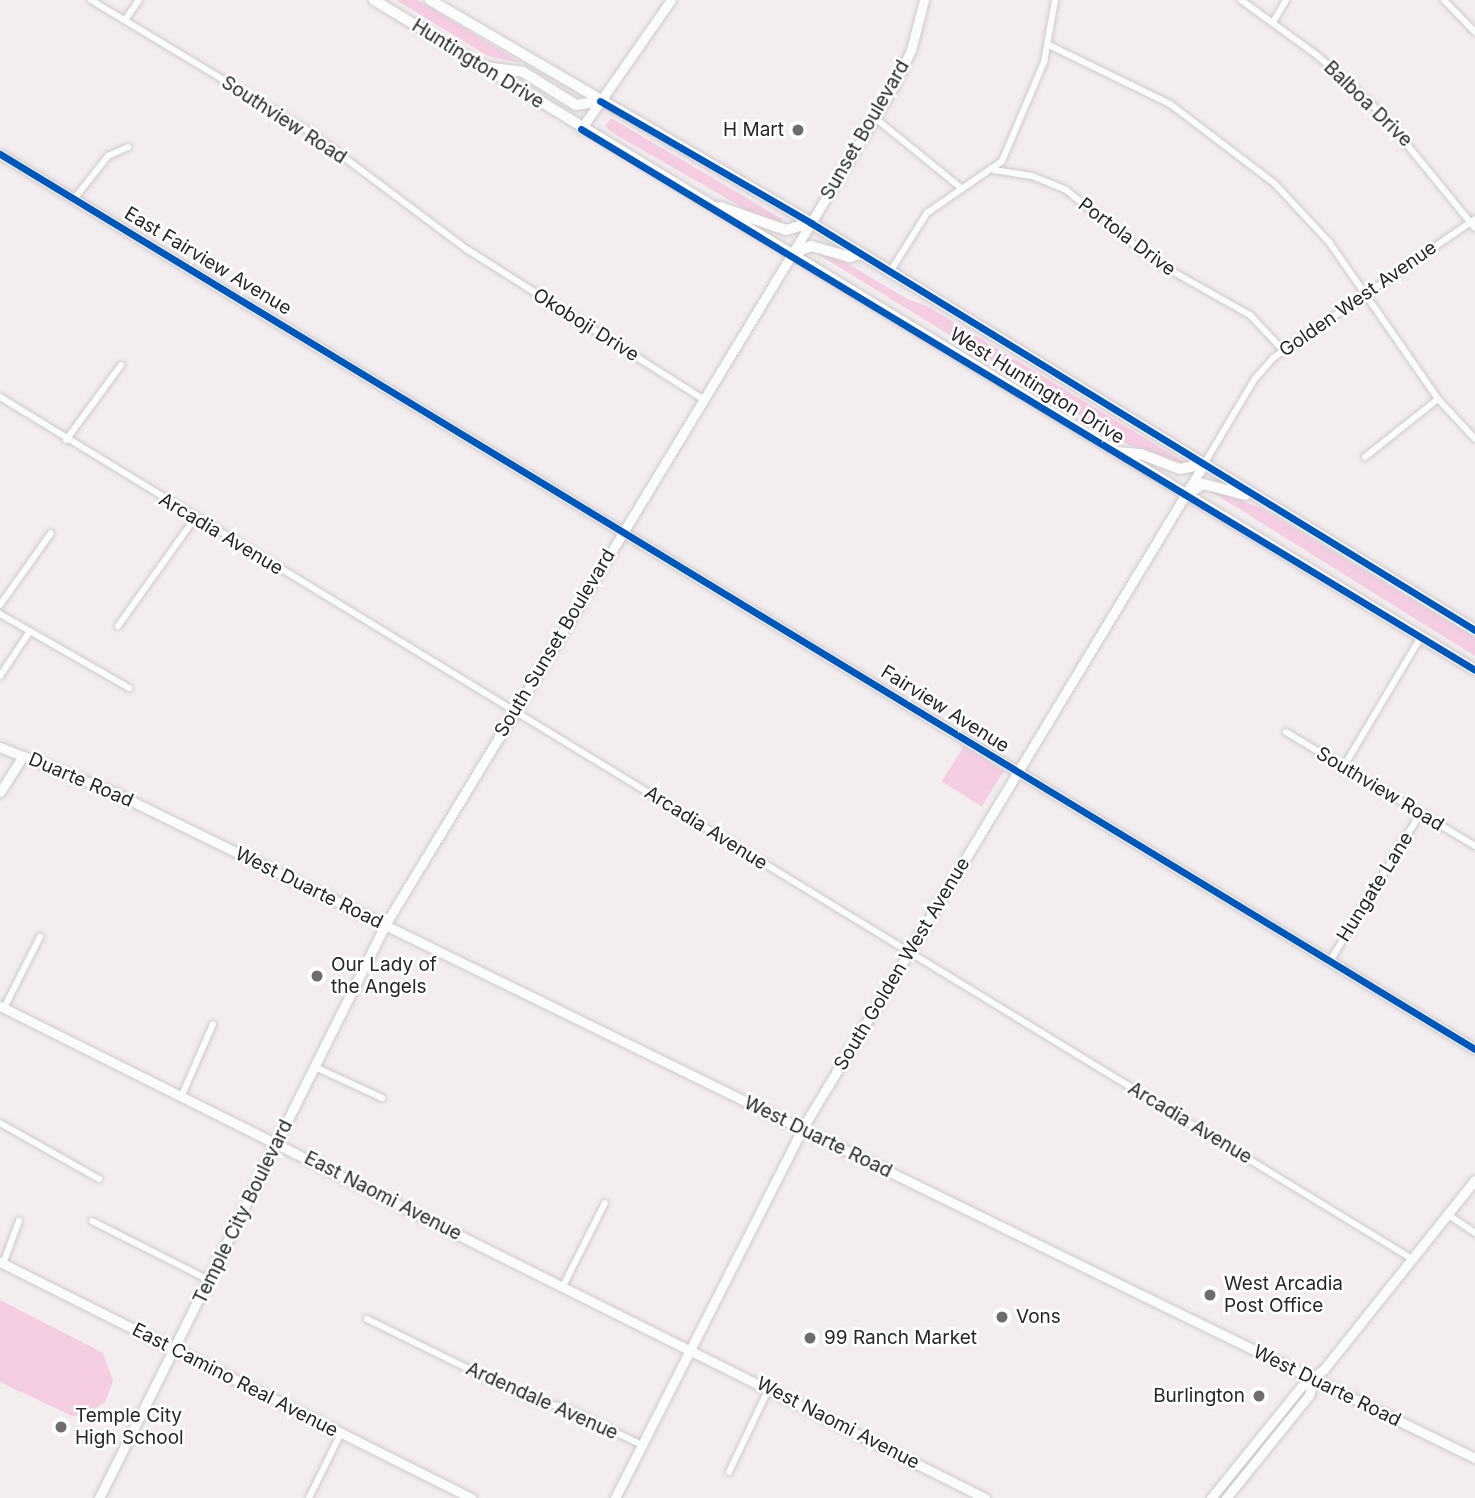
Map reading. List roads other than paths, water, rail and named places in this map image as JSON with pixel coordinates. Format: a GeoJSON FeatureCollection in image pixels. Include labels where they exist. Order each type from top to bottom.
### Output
{"type":"FeatureCollection","features":[{"type":"Feature","properties":{"kind":"main road","name":"Huntington Drive"},"geometry":{"type":"LineString","coordinates":[[374,0],[581,129]]}},
{"type":"Feature","properties":{"kind":"main road","name":"Huntington Drive"},"geometry":{"type":"LineString","coordinates":[[432,1],[600,101]]}},
{"type":"Feature","properties":{"kind":"main road"},"geometry":{"type":"LineString","coordinates":[[482,67],[523,72],[576,105],[600,101]]}},
{"type":"Feature","properties":{"kind":"main road","name":"West Huntington Drive"},"geometry":{"type":"LineString","coordinates":[[600,101],[811,223],[1475,630]]}},
{"type":"Feature","properties":{"kind":"main road","name":"West Huntington Drive"},"geometry":{"type":"LineString","coordinates":[[581,129],[792,254],[1184,496],[1475,670]]}},
{"type":"Feature","properties":{"kind":"main road"},"geometry":{"type":"LineString","coordinates":[[710,206],[786,230],[811,223]]}},
{"type":"Feature","properties":{"kind":"main road"},"geometry":{"type":"LineString","coordinates":[[792,254],[811,246],[849,257],[861,254]]}},
{"type":"Feature","properties":{"kind":"main road"},"geometry":{"type":"LineString","coordinates":[[1114,452],[1141,454],[1180,469],[1204,464]]}},
{"type":"Feature","properties":{"kind":"main road"},"geometry":{"type":"LineString","coordinates":[[1184,496],[1203,484],[1257,498]]}},
{"type":"Feature","properties":{"kind":"street","name":"Southview Road"},"geometry":{"type":"LineString","coordinates":[[91,0],[310,132],[468,250]]}},
{"type":"Feature","properties":{"kind":"street"},"geometry":{"type":"LineString","coordinates":[[125,20],[139,0]]}},
{"type":"Feature","properties":{"kind":"street"},"geometry":{"type":"LineString","coordinates":[[581,129],[671,0]]}},
{"type":"Feature","properties":{"kind":"street","name":"Sunset Boulevard"},"geometry":{"type":"LineString","coordinates":[[792,254],[875,118],[911,50],[924,0]]}},
{"type":"Feature","properties":{"kind":"street"},"geometry":{"type":"LineString","coordinates":[[890,272],[927,213],[960,187],[994,170],[1030,104],[1049,44],[1055,0]]}},
{"type":"Feature","properties":{"kind":"street","name":"Balboa Drive"},"geometry":{"type":"LineString","coordinates":[[1241,0],[1273,22],[1382,114],[1474,223]]}},
{"type":"Feature","properties":{"kind":"street"},"geometry":{"type":"LineString","coordinates":[[1273,22],[1286,0]]}},
{"type":"Feature","properties":{"kind":"street"},"geometry":{"type":"LineString","coordinates":[[1444,0],[1475,32]]}},
{"type":"Feature","properties":{"kind":"street"},"geometry":{"type":"LineString","coordinates":[[1049,44],[1139,86],[1224,141],[1314,223],[1366,293],[1438,400],[1475,439]]}},
{"type":"Feature","properties":{"kind":"street"},"geometry":{"type":"LineString","coordinates":[[875,118],[960,187]]}},
{"type":"Feature","properties":{"kind":"street"},"geometry":{"type":"LineString","coordinates":[[74,198],[108,156],[128,147]]}},
{"type":"Feature","properties":{"kind":"street","name":"East Fairview Avenue"},"geometry":{"type":"LineString","coordinates":[[0,154],[399,396]]}},
{"type":"Feature","properties":{"kind":"street","name":"Portola Drive"},"geometry":{"type":"LineString","coordinates":[[994,170],[1031,176],[1066,190],[1156,262],[1250,315],[1283,350]]}},
{"type":"Feature","properties":{"kind":"street","name":"Golden West Avenue"},"geometry":{"type":"LineString","coordinates":[[1184,496],[1254,380],[1283,350],[1474,223]]}},
{"type":"Feature","properties":{"kind":"street","name":"Okoboji Drive"},"geometry":{"type":"LineString","coordinates":[[468,250],[703,399]]}},
{"type":"Feature","properties":{"kind":"street","name":"South Sunset Boulevard"},"geometry":{"type":"LineString","coordinates":[[385,925],[792,254]]}},
{"type":"Feature","properties":{"kind":"street"},"geometry":{"type":"LineString","coordinates":[[66,440],[121,365]]}},
{"type":"Feature","properties":{"kind":"street","name":"Fairview Avenue"},"geometry":{"type":"LineString","coordinates":[[399,396],[1475,1049]]}},
{"type":"Feature","properties":{"kind":"street","name":"Arcadia Avenue"},"geometry":{"type":"LineString","coordinates":[[0,397],[195,519],[1412,1259]]}},
{"type":"Feature","properties":{"kind":"street"},"geometry":{"type":"LineString","coordinates":[[1365,457],[1438,400]]}},
{"type":"Feature","properties":{"kind":"street","name":"South Golden West Avenue"},"geometry":{"type":"LineString","coordinates":[[615,1498],[802,1129],[1184,496]]}},
{"type":"Feature","properties":{"kind":"street"},"geometry":{"type":"LineString","coordinates":[[118,626],[195,519]]}},
{"type":"Feature","properties":{"kind":"street"},"geometry":{"type":"LineString","coordinates":[[0,605],[51,533]]}},
{"type":"Feature","properties":{"kind":"street"},"geometry":{"type":"LineString","coordinates":[[0,614],[128,688]]}},
{"type":"Feature","properties":{"kind":"street"},"geometry":{"type":"LineString","coordinates":[[0,676],[30,631]]}},
{"type":"Feature","properties":{"kind":"street"},"geometry":{"type":"LineString","coordinates":[[1344,766],[1420,637]]}},
{"type":"Feature","properties":{"kind":"street","name":"Southview Road"},"geometry":{"type":"LineString","coordinates":[[1286,732],[1475,846]]}},
{"type":"Feature","properties":{"kind":"street","name":"Duarte Road"},"geometry":{"type":"LineString","coordinates":[[0,747],[161,815]]}},
{"type":"Feature","properties":{"kind":"street"},"geometry":{"type":"LineString","coordinates":[[0,792],[23,756]]}},
{"type":"Feature","properties":{"kind":"street","name":"Hungate Lane"},"geometry":{"type":"LineString","coordinates":[[1330,961],[1420,814]]}},
{"type":"Feature","properties":{"kind":"street","name":"West Duarte Road"},"geometry":{"type":"LineString","coordinates":[[161,815],[1475,1458]]}},
{"type":"Feature","properties":{"kind":"street","name":"Temple City Boulevard"},"geometry":{"type":"LineString","coordinates":[[99,1498],[385,925]]}},
{"type":"Feature","properties":{"kind":"street"},"geometry":{"type":"LineString","coordinates":[[2,1007],[40,937]]}},
{"type":"Feature","properties":{"kind":"street","name":"East Naomi Avenue"},"geometry":{"type":"LineString","coordinates":[[2,1007],[182,1094],[690,1349]]}},
{"type":"Feature","properties":{"kind":"street"},"geometry":{"type":"LineString","coordinates":[[182,1094],[213,1024]]}},
{"type":"Feature","properties":{"kind":"street"},"geometry":{"type":"LineString","coordinates":[[315,1067],[382,1098]]}},
{"type":"Feature","properties":{"kind":"street"},"geometry":{"type":"LineString","coordinates":[[0,1123],[99,1179]]}},
{"type":"Feature","properties":{"kind":"street"},"geometry":{"type":"LineString","coordinates":[[1226,1498],[1309,1395],[1314,1380],[1475,1180]]}},
{"type":"Feature","properties":{"kind":"street"},"geometry":{"type":"LineString","coordinates":[[563,1286],[605,1203]]}},
{"type":"Feature","properties":{"kind":"street"},"geometry":{"type":"LineString","coordinates":[[1447,1214],[1475,1233]]}},
{"type":"Feature","properties":{"kind":"street"},"geometry":{"type":"LineString","coordinates":[[2,1263],[19,1221]]}},
{"type":"Feature","properties":{"kind":"street"},"geometry":{"type":"LineString","coordinates":[[92,1221],[209,1280]]}},
{"type":"Feature","properties":{"kind":"street","name":"East Camino Real Avenue"},"geometry":{"type":"LineString","coordinates":[[2,1263],[471,1498]]}},
{"type":"Feature","properties":{"kind":"street","name":"Ardendale Avenue"},"geometry":{"type":"LineString","coordinates":[[368,1319],[534,1401],[566,1408],[642,1445]]}},
{"type":"Feature","properties":{"kind":"street","name":"West Naomi Avenue"},"geometry":{"type":"LineString","coordinates":[[690,1349],[985,1498]]}},
{"type":"Feature","properties":{"kind":"street"},"geometry":{"type":"LineString","coordinates":[[1210,1498],[1301,1387],[1314,1380]]}},
{"type":"Feature","properties":{"kind":"street"},"geometry":{"type":"LineString","coordinates":[[729,1472],[769,1388]]}},
{"type":"Feature","properties":{"kind":"street"},"geometry":{"type":"LineString","coordinates":[[309,1498],[341,1433]]}},
{"type":"Feature","properties":{"kind":"place","name":"H Mart"},"geometry":{"type":"Point","coordinates":[798,130]}},
{"type":"Feature","properties":{"kind":"place","name":"Our Lady of the Angels"},"geometry":{"type":"Point","coordinates":[317,976]}},
{"type":"Feature","properties":{"kind":"place","name":"West Arcadia Post Office"},"geometry":{"type":"Point","coordinates":[1210,1295]}},
{"type":"Feature","properties":{"kind":"place","name":"Vons"},"geometry":{"type":"Point","coordinates":[1002,1317]}},
{"type":"Feature","properties":{"kind":"place","name":"99 Ranch Market"},"geometry":{"type":"Point","coordinates":[810,1338]}},
{"type":"Feature","properties":{"kind":"place","name":"Burlington"},"geometry":{"type":"Point","coordinates":[1259,1396]}},
{"type":"Feature","properties":{"kind":"place","name":"Temple City High School"},"geometry":{"type":"Point","coordinates":[61,1427]}}]}
